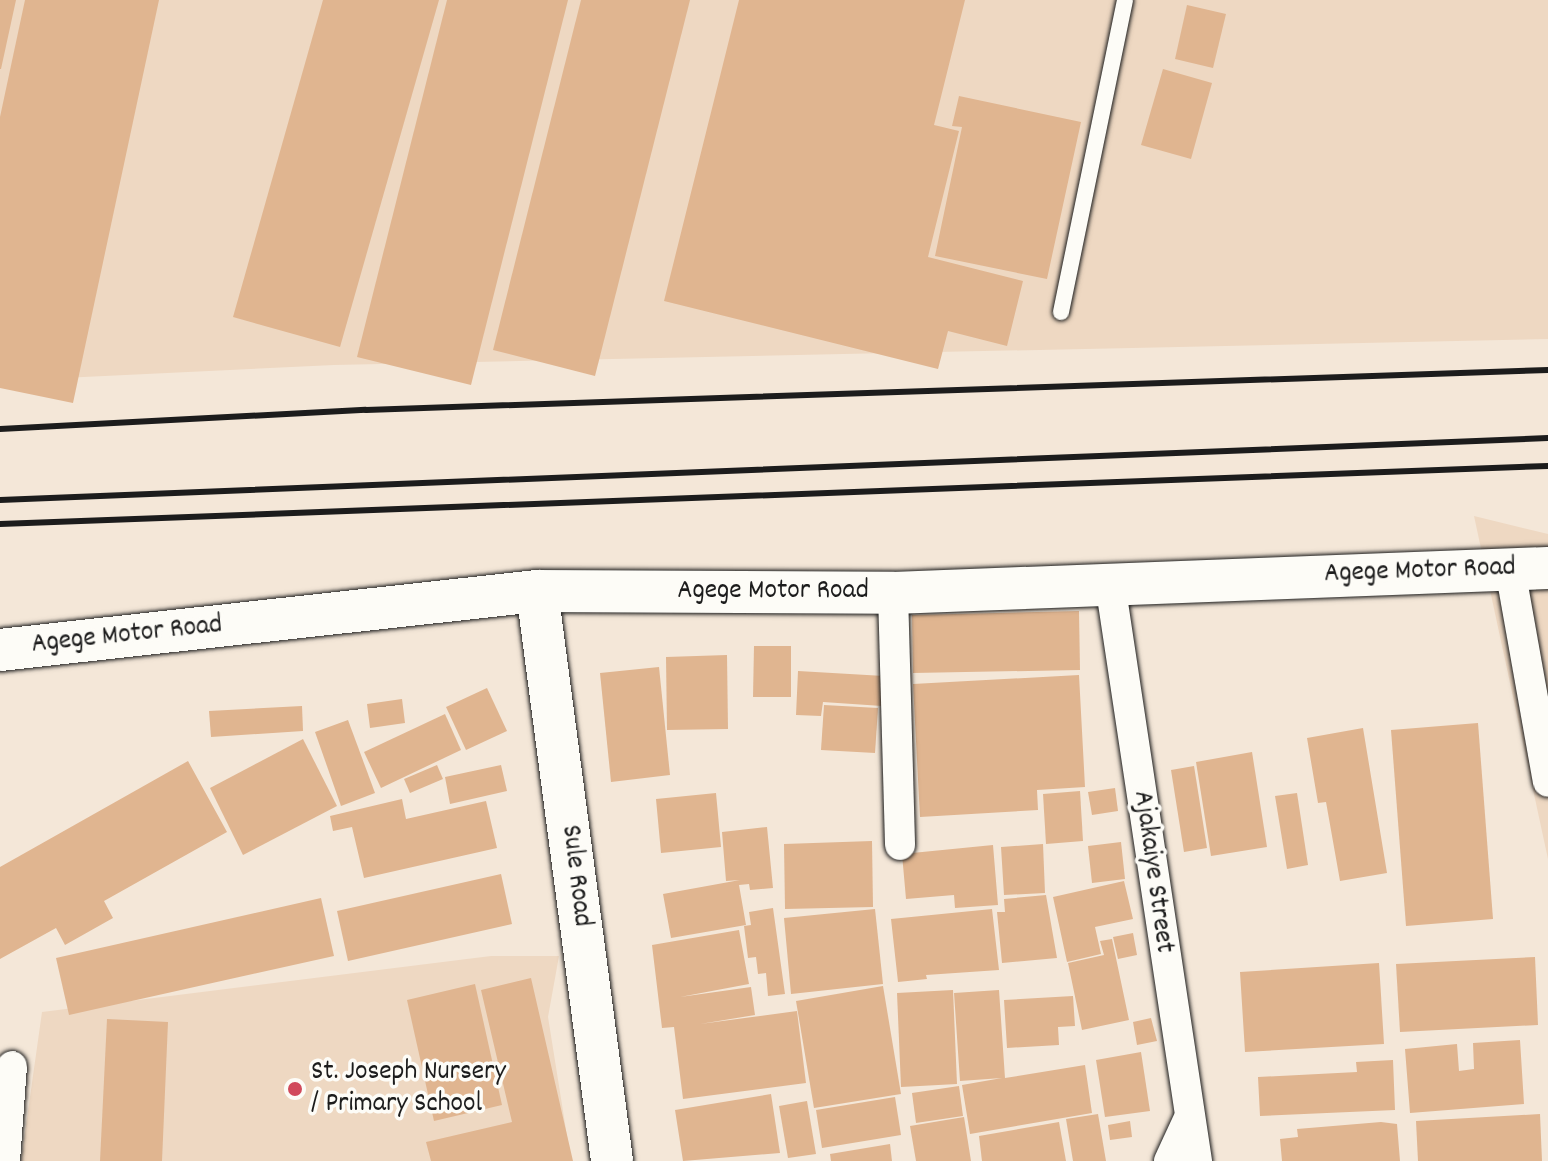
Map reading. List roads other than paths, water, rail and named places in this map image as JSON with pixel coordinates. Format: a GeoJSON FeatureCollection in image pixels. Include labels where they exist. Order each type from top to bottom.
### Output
{"type":"FeatureCollection","features":[{"type":"Feature","properties":{"kind":"main road","name":"Agege Motor Road"},"geometry":{"type":"LineString","coordinates":[[0,650],[537,591],[893,593],[1529,568]]}},
{"type":"Feature","properties":{"kind":"main road","name":"Sule Road"},"geometry":{"type":"LineString","coordinates":[[537,591],[612,1161]]}},
{"type":"Feature","properties":{"kind":"street"},"geometry":{"type":"LineString","coordinates":[[1529,568],[1548,782]]}},
{"type":"Feature","properties":{"kind":"street","name":"Ajakaiye Street"},"geometry":{"type":"LineString","coordinates":[[1110,583],[1188,1120],[1197,1161]]}},
{"type":"Feature","properties":{"kind":"street"},"geometry":{"type":"LineString","coordinates":[[893,593],[900,845]]}},
{"type":"Feature","properties":{"kind":"street"},"geometry":{"type":"LineString","coordinates":[[5,1161],[12,1066]]}},
{"type":"Feature","properties":{"kind":"street"},"geometry":{"type":"LineString","coordinates":[[1169,1161],[1188,1120]]}},
{"type":"Feature","properties":{"kind":"lane"},"geometry":{"type":"LineString","coordinates":[[1061,312],[1125,0]]}},
{"type":"Feature","properties":{"kind":"railway"},"geometry":{"type":"LineString","coordinates":[[0,429],[366,410],[1548,370]]}},
{"type":"Feature","properties":{"kind":"railway"},"geometry":{"type":"LineString","coordinates":[[0,500],[1548,438]]}},
{"type":"Feature","properties":{"kind":"railway"},"geometry":{"type":"LineString","coordinates":[[0,524],[1548,466]]}},
{"type":"Feature","properties":{"kind":"place","name":"St. Joseph Nursery / Primary School"},"geometry":{"type":"Point","coordinates":[295,1089]}}]}
